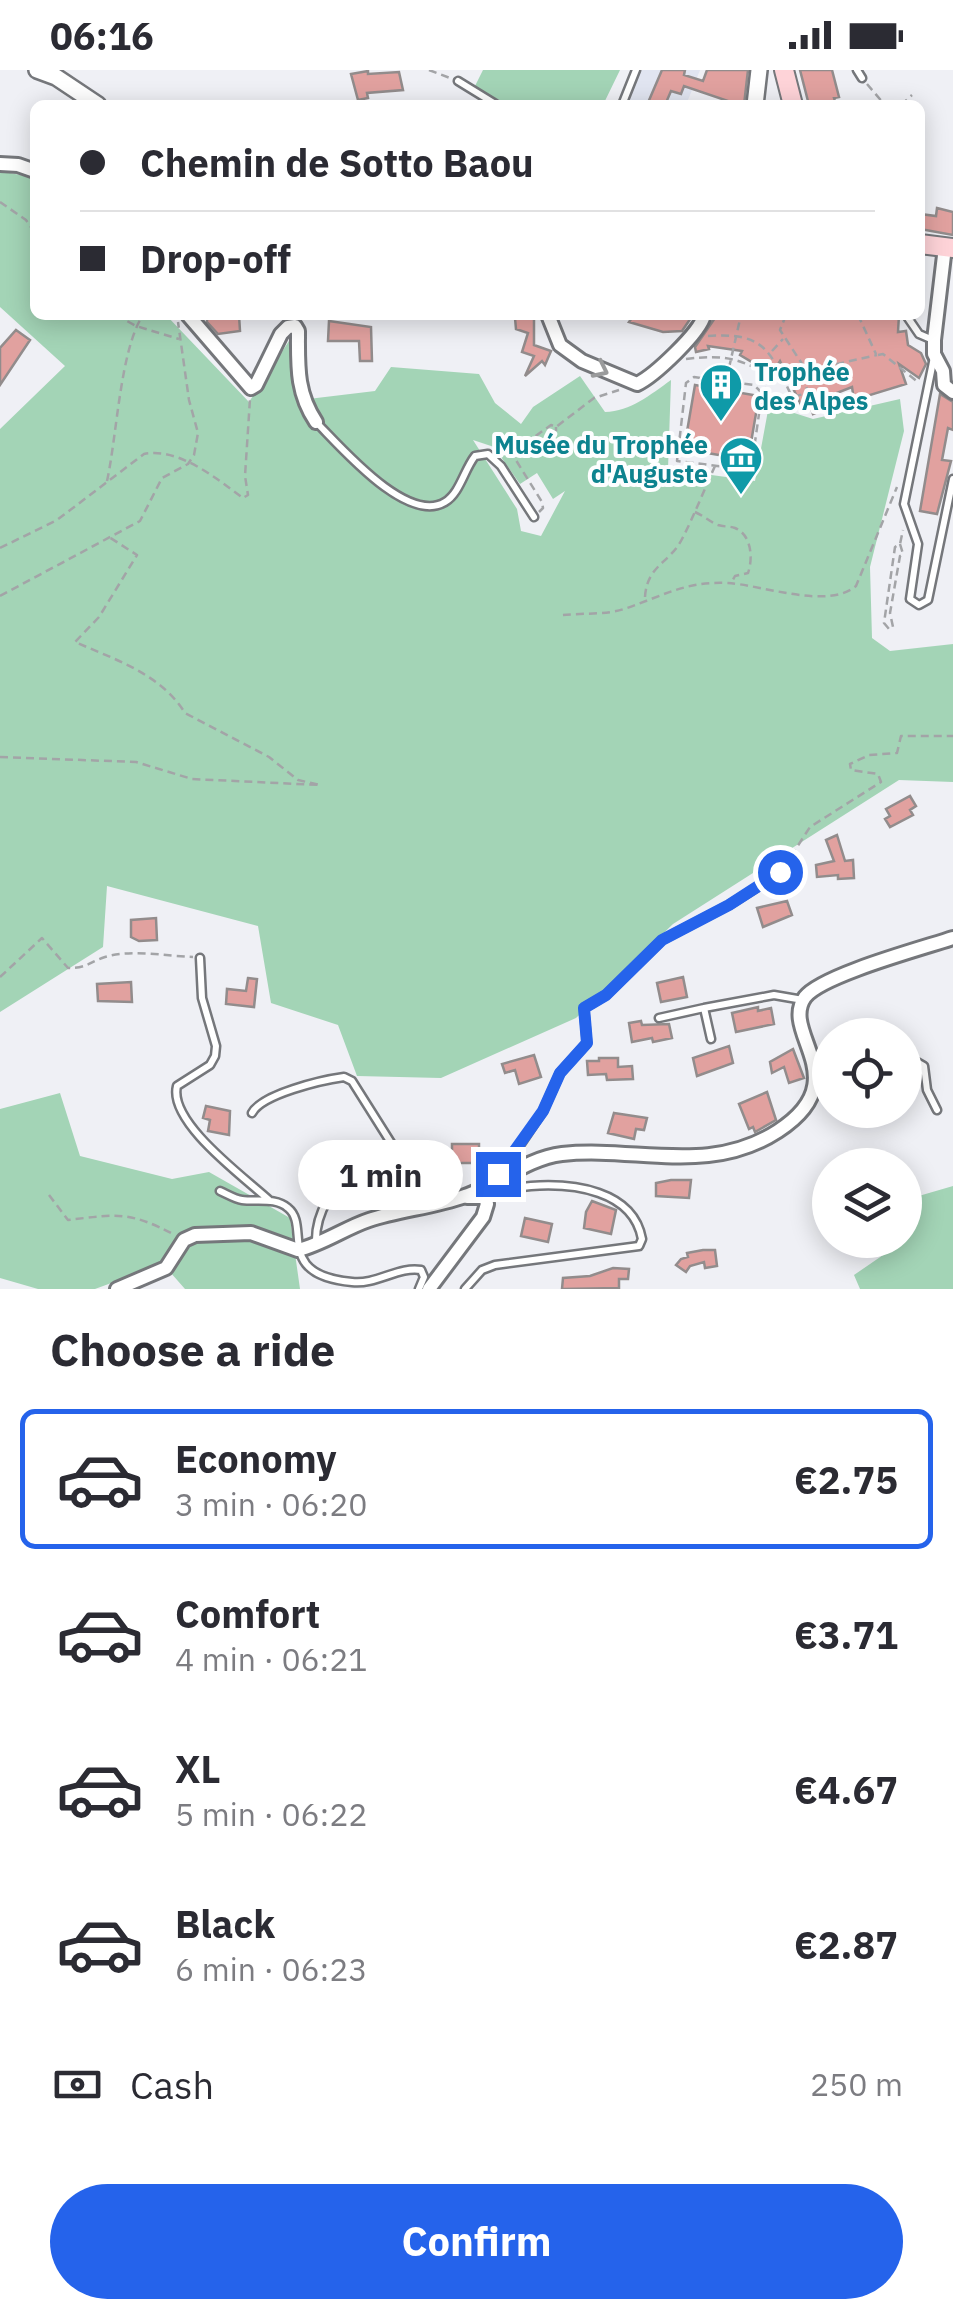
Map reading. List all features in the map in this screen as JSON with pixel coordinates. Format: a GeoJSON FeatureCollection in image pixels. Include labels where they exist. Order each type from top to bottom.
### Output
{"type":"FeatureCollection","features":[{"type":"Feature","properties":{"kind":"main road"},"geometry":{"type":"LineString","coordinates":[[784,70],[792,100]]}},
{"type":"Feature","properties":{"kind":"street"},"geometry":{"type":"LineString","coordinates":[[37,70],[56,77],[90,100]]}},
{"type":"Feature","properties":{"kind":"street"},"geometry":{"type":"LineString","coordinates":[[756,100],[760,70]]}},
{"type":"Feature","properties":{"kind":"street"},"geometry":{"type":"LineString","coordinates":[[0,164],[30,169]]}},
{"type":"Feature","properties":{"kind":"street"},"geometry":{"type":"LineString","coordinates":[[949,248],[934,347],[944,385],[953,392]]}},
{"type":"Feature","properties":{"kind":"street"},"geometry":{"type":"LineString","coordinates":[[192,320],[250,388],[256,385],[281,334],[295,326],[302,397],[316,422]]}},
{"type":"Feature","properties":{"kind":"street"},"geometry":{"type":"LineString","coordinates":[[550,320],[560,345],[582,361],[628,382],[644,380],[697,332],[702,320]]}},
{"type":"Feature","properties":{"kind":"street"},"geometry":{"type":"LineString","coordinates":[[812,1047],[800,1023],[803,1000],[810,992],[843,976],[953,938]]}},
{"type":"Feature","properties":{"kind":"street"},"geometry":{"type":"LineString","coordinates":[[117,1289],[166,1268],[184,1240],[196,1235],[251,1232],[298,1250],[367,1221],[465,1196],[542,1158],[564,1154],[699,1158],[766,1138],[803,1107],[812,1090]]}},
{"type":"Feature","properties":{"kind":"street"},"geometry":{"type":"LineString","coordinates":[[428,1289],[482,1218],[485,1197],[465,1196]]}},
{"type":"Feature","properties":{"kind":"lane"},"geometry":{"type":"LineString","coordinates":[[624,100],[636,70]]}},
{"type":"Feature","properties":{"kind":"lane"},"geometry":{"type":"LineString","coordinates":[[458,81],[489,100]]}},
{"type":"Feature","properties":{"kind":"lane"},"geometry":{"type":"LineString","coordinates":[[909,320],[934,347],[904,504],[918,544],[910,599],[919,605],[928,600],[953,479]]}},
{"type":"Feature","properties":{"kind":"lane"},"geometry":{"type":"LineString","coordinates":[[316,422],[372,478],[404,500],[424,506],[438,506],[448,500],[475,456],[488,454],[502,466],[534,516]]}},
{"type":"Feature","properties":{"kind":"lane"},"geometry":{"type":"LineString","coordinates":[[495,1182],[543,1111],[560,1073],[587,1043],[584,1008],[606,995],[662,940],[729,905],[780,872]]}},
{"type":"Feature","properties":{"kind":"lane"},"geometry":{"type":"LineString","coordinates":[[200,958],[202,998],[216,1046],[215,1056],[210,1066],[177,1086],[175,1096],[180,1112],[201,1140],[269,1200]]}},
{"type":"Feature","properties":{"kind":"lane"},"geometry":{"type":"LineString","coordinates":[[659,1018],[774,996],[803,1000]]}},
{"type":"Feature","properties":{"kind":"lane"},"geometry":{"type":"LineString","coordinates":[[704,1008],[710,1039]]}},
{"type":"Feature","properties":{"kind":"lane"},"geometry":{"type":"LineString","coordinates":[[922,1065],[927,1090],[937,1110]]}},
{"type":"Feature","properties":{"kind":"lane"},"geometry":{"type":"LineString","coordinates":[[252,1113],[256,1104],[274,1097],[344,1078],[352,1081],[393,1146],[390,1157],[381,1164],[361,1169],[328,1196],[316,1243]]}},
{"type":"Feature","properties":{"kind":"lane"},"geometry":{"type":"LineString","coordinates":[[465,1289],[482,1270],[495,1265],[610,1252],[638,1246],[642,1238],[630,1208],[585,1190],[528,1186],[485,1197]]}},
{"type":"Feature","properties":{"kind":"lane"},"geometry":{"type":"LineString","coordinates":[[220,1192],[240,1200],[269,1200],[287,1206],[293,1213],[298,1250],[311,1270],[351,1282],[391,1277],[416,1268],[424,1277],[419,1289]]}},
{"type":"Feature","properties":{"kind":"path"},"geometry":{"type":"LineString","coordinates":[[430,70],[458,81]]}},
{"type":"Feature","properties":{"kind":"path"},"geometry":{"type":"LineString","coordinates":[[859,74],[882,100]]}},
{"type":"Feature","properties":{"kind":"path"},"geometry":{"type":"LineString","coordinates":[[906,100],[912,94]]}},
{"type":"Feature","properties":{"kind":"path"},"geometry":{"type":"LineString","coordinates":[[0,202],[30,226]]}},
{"type":"Feature","properties":{"kind":"path"},"geometry":{"type":"LineString","coordinates":[[125,320],[181,339]]}},
{"type":"Feature","properties":{"kind":"path"},"geometry":{"type":"LineString","coordinates":[[106,482],[126,364],[140,320]]}},
{"type":"Feature","properties":{"kind":"path"},"geometry":{"type":"LineString","coordinates":[[0,596],[140,521],[162,478],[188,464],[194,455],[198,433],[189,400],[178,320]]}},
{"type":"Feature","properties":{"kind":"path"},"geometry":{"type":"LineString","coordinates":[[726,382],[740,320]]}},
{"type":"Feature","properties":{"kind":"path"},"geometry":{"type":"LineString","coordinates":[[697,332],[706,336],[738,334],[770,353],[792,397],[808,394],[804,371],[780,330],[784,320]]}},
{"type":"Feature","properties":{"kind":"path"},"geometry":{"type":"LineString","coordinates":[[860,320],[876,355]]}},
{"type":"Feature","properties":{"kind":"path"},"geometry":{"type":"LineString","coordinates":[[770,353],[784,338]]}},
{"type":"Feature","properties":{"kind":"path"},"geometry":{"type":"LineString","coordinates":[[669,357],[730,357],[783,378],[883,354],[914,380]]}},
{"type":"Feature","properties":{"kind":"path"},"geometry":{"type":"LineString","coordinates":[[762,393],[754,385],[694,377],[686,382],[677,460],[751,470],[762,393],[775,378]]}},
{"type":"Feature","properties":{"kind":"path"},"geometry":{"type":"LineString","coordinates":[[529,446],[536,449],[556,432],[556,427],[594,398],[628,382]]}},
{"type":"Feature","properties":{"kind":"path"},"geometry":{"type":"LineString","coordinates":[[0,548],[57,520],[144,454],[158,451],[212,475],[243,498],[248,495],[245,476],[250,388]]}},
{"type":"Feature","properties":{"kind":"path"},"geometry":{"type":"LineString","coordinates":[[534,516],[543,508],[542,502],[514,460],[530,440],[551,424],[556,427]]}},
{"type":"Feature","properties":{"kind":"path"},"geometry":{"type":"LineString","coordinates":[[645,598],[646,584],[655,568],[680,544],[715,466]]}},
{"type":"Feature","properties":{"kind":"path"},"geometry":{"type":"LineString","coordinates":[[563,615],[622,610],[680,587],[730,583],[820,597],[848,592],[856,586],[894,492],[909,476]]}},
{"type":"Feature","properties":{"kind":"path"},"geometry":{"type":"LineString","coordinates":[[694,512],[738,529],[744,536],[752,556],[751,565],[748,573],[736,576],[730,583]]}},
{"type":"Feature","properties":{"kind":"path"},"geometry":{"type":"LineString","coordinates":[[900,544],[904,554],[900,556],[890,612],[894,627],[890,630],[884,623],[896,547],[908,520]]}},
{"type":"Feature","properties":{"kind":"path"},"geometry":{"type":"LineString","coordinates":[[0,757],[136,762],[192,779],[320,785],[298,780],[269,757],[185,713],[177,699],[127,661],[76,642],[99,617],[137,555],[109,537]]}},
{"type":"Feature","properties":{"kind":"path"},"geometry":{"type":"LineString","coordinates":[[780,872],[810,827],[881,782],[878,774],[851,770],[850,764],[869,755],[898,753],[901,736],[953,736]]}},
{"type":"Feature","properties":{"kind":"path"},"geometry":{"type":"LineString","coordinates":[[0,978],[42,938],[68,968],[86,968],[102,957],[127,954],[200,958]]}},
{"type":"Feature","properties":{"kind":"path"},"geometry":{"type":"LineString","coordinates":[[49,1195],[68,1220],[122,1214],[142,1217],[184,1240]]}},
{"type":"Feature","properties":{"kind":"shaded area"},"geometry":{"type":"Polygon","coordinates":[[[639,70],[700,70],[688,100],[628,100],[639,70]]]}},
{"type":"Feature","properties":{"kind":"green space"},"geometry":{"type":"Polygon","coordinates":[[[483,70],[620,70],[605,100],[499,100],[474,88],[483,70]]]}},
{"type":"Feature","properties":{"kind":"green space"},"geometry":{"type":"Polygon","coordinates":[[[0,171],[30,177],[30,320],[171,320],[249,402],[289,341],[300,400],[375,391],[391,367],[479,374],[495,403],[521,424],[533,407],[580,376],[605,412],[632,405],[671,380],[668,469],[755,481],[769,405],[813,419],[900,399],[904,431],[870,567],[872,638],[890,651],[953,644],[953,782],[899,780],[673,924],[576,1018],[441,1078],[357,1076],[338,1025],[271,1003],[258,926],[107,886],[103,947],[0,1012],[0,429],[65,366],[0,307],[0,171]],[[473,440],[517,509],[521,531],[541,536],[565,491],[553,499],[537,473],[520,484],[494,447],[473,440]]]}},
{"type":"Feature","properties":{"kind":"green space"},"geometry":{"type":"Polygon","coordinates":[[[60,1093],[80,1156],[172,1179],[209,1172],[290,1218],[300,1289],[185,1289],[163,1264],[95,1289],[38,1289],[0,1278],[0,1109],[60,1093]]]}},
{"type":"Feature","properties":{"kind":"green space"},"geometry":{"type":"Polygon","coordinates":[[[953,1186],[953,1289],[860,1289],[854,1275],[879,1258],[922,1258],[922,1195],[953,1186]]]}},
{"type":"Feature","properties":{"kind":"building"},"geometry":{"type":"Polygon","coordinates":[[[662,70],[685,70],[684,75],[703,81],[707,70],[748,70],[745,100],[725,100],[684,86],[681,94],[671,91],[667,100],[649,100],[662,70]]]}},
{"type":"Feature","properties":{"kind":"building"},"geometry":{"type":"Polygon","coordinates":[[[800,70],[832,70],[839,97],[808,100],[800,70]]]}},
{"type":"Feature","properties":{"kind":"building"},"geometry":{"type":"Polygon","coordinates":[[[399,72],[403,90],[367,93],[368,98],[358,100],[351,74],[399,72]]]}},
{"type":"Feature","properties":{"kind":"building"},"geometry":{"type":"Polygon","coordinates":[[[937,208],[953,212],[953,235],[925,230],[925,215],[936,216],[937,208]]]}},
{"type":"Feature","properties":{"kind":"building"},"geometry":{"type":"Polygon","coordinates":[[[239,320],[240,331],[218,334],[207,322],[239,320]]]}},
{"type":"Feature","properties":{"kind":"building"},"geometry":{"type":"Polygon","coordinates":[[[515,320],[534,320],[534,345],[551,351],[545,365],[542,361],[525,376],[534,356],[522,352],[528,333],[516,329],[515,320]]]}},
{"type":"Feature","properties":{"kind":"building"},"geometry":{"type":"Polygon","coordinates":[[[690,320],[682,331],[663,332],[629,322],[690,320]]]}},
{"type":"Feature","properties":{"kind":"building"},"geometry":{"type":"Polygon","coordinates":[[[714,320],[899,320],[898,332],[906,331],[908,345],[921,353],[926,364],[919,378],[899,364],[906,384],[854,400],[852,387],[824,398],[827,408],[813,414],[809,402],[801,405],[780,361],[772,374],[740,355],[742,351],[708,346],[709,349],[696,352],[695,347],[714,320]]]}},
{"type":"Feature","properties":{"kind":"building"},"geometry":{"type":"Polygon","coordinates":[[[329,321],[371,327],[372,361],[360,361],[359,341],[328,341],[329,321]]]}},
{"type":"Feature","properties":{"kind":"building"},"geometry":{"type":"Polygon","coordinates":[[[16,330],[30,340],[0,385],[0,348],[16,330]]]}},
{"type":"Feature","properties":{"kind":"building","name":"Trophée des Alpes"},"geometry":{"type":"Polygon","coordinates":[[[695,385],[759,396],[748,460],[684,449],[695,385]]]}},
{"type":"Feature","properties":{"kind":"building"},"geometry":{"type":"Polygon","coordinates":[[[940,394],[953,402],[953,430],[948,428],[942,460],[951,461],[937,514],[920,511],[940,394]]]}},
{"type":"Feature","properties":{"kind":"building"},"geometry":{"type":"Polygon","coordinates":[[[910,796],[916,806],[910,810],[913,815],[890,827],[885,819],[890,816],[886,809],[910,796]]]}},
{"type":"Feature","properties":{"kind":"building"},"geometry":{"type":"Polygon","coordinates":[[[837,835],[845,861],[853,860],[854,878],[817,877],[816,865],[834,861],[826,840],[837,835]]]}},
{"type":"Feature","properties":{"kind":"building"},"geometry":{"type":"Polygon","coordinates":[[[787,901],[792,915],[763,927],[757,908],[787,901]]]}},
{"type":"Feature","properties":{"kind":"building"},"geometry":{"type":"Polygon","coordinates":[[[156,918],[157,940],[139,941],[131,937],[131,920],[156,918]]]}},
{"type":"Feature","properties":{"kind":"building"},"geometry":{"type":"Polygon","coordinates":[[[683,977],[687,997],[661,1002],[657,983],[683,977]]]}},
{"type":"Feature","properties":{"kind":"building"},"geometry":{"type":"Polygon","coordinates":[[[248,978],[257,979],[254,1007],[226,1004],[227,989],[246,991],[248,978]]]}},
{"type":"Feature","properties":{"kind":"building"},"geometry":{"type":"Polygon","coordinates":[[[131,982],[132,1002],[98,1001],[97,984],[131,982]]]}},
{"type":"Feature","properties":{"kind":"building"},"geometry":{"type":"Polygon","coordinates":[[[758,1007],[758,1011],[771,1008],[774,1024],[736,1032],[732,1013],[758,1007]]]}},
{"type":"Feature","properties":{"kind":"building"},"geometry":{"type":"Polygon","coordinates":[[[641,1021],[642,1025],[669,1024],[672,1038],[632,1042],[629,1023],[641,1021]]]}},
{"type":"Feature","properties":{"kind":"building"},"geometry":{"type":"Polygon","coordinates":[[[729,1046],[733,1063],[697,1076],[693,1058],[729,1046]]]}},
{"type":"Feature","properties":{"kind":"building"},"geometry":{"type":"Polygon","coordinates":[[[793,1049],[804,1078],[789,1083],[784,1067],[772,1073],[770,1062],[793,1049]]]}},
{"type":"Feature","properties":{"kind":"building"},"geometry":{"type":"Polygon","coordinates":[[[534,1055],[541,1077],[519,1084],[515,1070],[505,1073],[502,1064],[534,1055]]]}},
{"type":"Feature","properties":{"kind":"building"},"geometry":{"type":"Polygon","coordinates":[[[618,1058],[618,1067],[632,1066],[633,1079],[607,1080],[606,1074],[588,1075],[587,1061],[618,1058]]]}},
{"type":"Feature","properties":{"kind":"building"},"geometry":{"type":"Polygon","coordinates":[[[767,1092],[776,1120],[755,1132],[753,1127],[749,1129],[739,1104],[767,1092]]]}},
{"type":"Feature","properties":{"kind":"building"},"geometry":{"type":"Polygon","coordinates":[[[206,1106],[230,1111],[229,1135],[208,1131],[210,1120],[203,1118],[206,1106]]]}},
{"type":"Feature","properties":{"kind":"building"},"geometry":{"type":"Polygon","coordinates":[[[614,1113],[647,1118],[644,1130],[636,1129],[634,1139],[608,1133],[614,1113]]]}},
{"type":"Feature","properties":{"kind":"building"},"geometry":{"type":"Polygon","coordinates":[[[452,1144],[479,1144],[479,1157],[475,1157],[475,1163],[452,1163],[452,1144]]]}},
{"type":"Feature","properties":{"kind":"building"},"geometry":{"type":"Polygon","coordinates":[[[691,1180],[689,1198],[656,1196],[656,1183],[691,1180]]]}},
{"type":"Feature","properties":{"kind":"building"},"geometry":{"type":"Polygon","coordinates":[[[592,1201],[616,1210],[611,1234],[584,1228],[592,1201]]]}},
{"type":"Feature","properties":{"kind":"building"},"geometry":{"type":"Polygon","coordinates":[[[525,1218],[552,1224],[548,1242],[521,1236],[525,1218]]]}},
{"type":"Feature","properties":{"kind":"building"},"geometry":{"type":"Polygon","coordinates":[[[715,1250],[717,1266],[705,1268],[704,1262],[690,1266],[686,1272],[676,1265],[688,1257],[687,1253],[715,1250]]]}},
{"type":"Feature","properties":{"kind":"building"},"geometry":{"type":"Polygon","coordinates":[[[613,1268],[629,1269],[628,1279],[619,1279],[619,1288],[562,1289],[563,1278],[590,1276],[613,1268]]]}},
{"type":"Feature","properties":{"kind":"place","name":"Trophée des Alpes"},"geometry":{"type":"Point","coordinates":[721,423]}},
{"type":"Feature","properties":{"kind":"place","name":"Musée du Trophée d'Auguste"},"geometry":{"type":"Point","coordinates":[741,496]}},
{"type":"Feature","properties":{"kind":"route"},"geometry":{"type":"LineString","coordinates":[[498,1174],[543,1111],[560,1073],[587,1043],[584,1008],[606,995],[662,940],[729,905],[780,872]]}}]}
